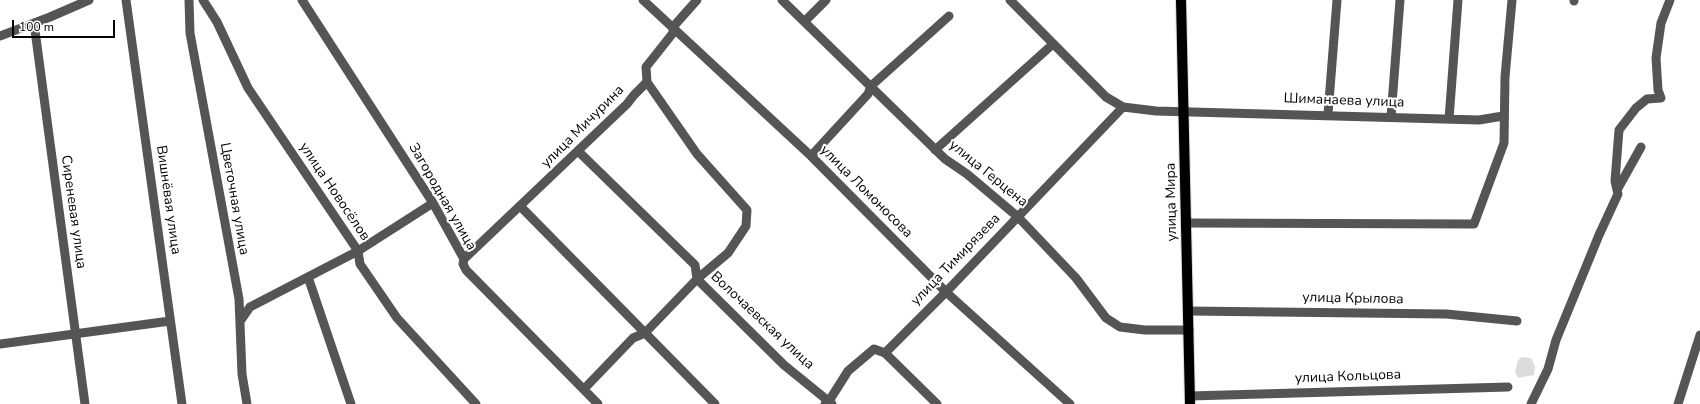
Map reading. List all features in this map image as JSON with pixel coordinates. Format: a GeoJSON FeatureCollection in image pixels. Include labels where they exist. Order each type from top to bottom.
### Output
{"type":"FeatureCollection","features":[{"type":"Feature","properties":{"kind":"main road","name":"улица Мира"},"geometry":{"type":"LineString","coordinates":[[1181,0],[1190,400]]}},
{"type":"Feature","properties":{"kind":"street"},"geometry":{"type":"LineString","coordinates":[[0,36],[89,0]]}},
{"type":"Feature","properties":{"kind":"street","name":"Вишнёвая улица"},"geometry":{"type":"LineString","coordinates":[[126,0],[182,404]]}},
{"type":"Feature","properties":{"kind":"street","name":"Цветочная улица"},"geometry":{"type":"LineString","coordinates":[[189,0],[190,33],[239,299],[242,374],[247,404]]}},
{"type":"Feature","properties":{"kind":"street","name":"улица Новосёлов"},"geometry":{"type":"LineString","coordinates":[[203,0],[216,22],[248,88],[358,251],[360,264],[397,318],[476,404]]}},
{"type":"Feature","properties":{"kind":"street","name":"Загородная улица"},"geometry":{"type":"LineString","coordinates":[[302,0],[433,203],[464,259],[463,264],[466,270],[598,404]]}},
{"type":"Feature","properties":{"kind":"street","name":"улица Ломоносова"},"geometry":{"type":"LineString","coordinates":[[643,0],[653,11],[673,27],[811,156],[946,292],[1070,404]]}},
{"type":"Feature","properties":{"kind":"street"},"geometry":{"type":"LineString","coordinates":[[584,389],[633,338],[645,333],[697,279],[728,253],[739,239],[746,226],[747,210],[697,154],[647,82],[646,67],[673,33],[673,27],[697,0]]}},
{"type":"Feature","properties":{"kind":"street","name":"улица Герцена"},"geometry":{"type":"LineString","coordinates":[[782,0],[935,150],[1018,217],[1076,278],[1106,318],[1120,327],[1145,330],[1188,330]]}},
{"type":"Feature","properties":{"kind":"street"},"geometry":{"type":"LineString","coordinates":[[805,21],[826,0]]}},
{"type":"Feature","properties":{"kind":"street"},"geometry":{"type":"LineString","coordinates":[[1010,0],[1106,98],[1123,107]]}},
{"type":"Feature","properties":{"kind":"street"},"geometry":{"type":"LineString","coordinates":[[1328,114],[1337,0]]}},
{"type":"Feature","properties":{"kind":"street"},"geometry":{"type":"LineString","coordinates":[[1391,117],[1400,0]]}},
{"type":"Feature","properties":{"kind":"street"},"geometry":{"type":"LineString","coordinates":[[1449,119],[1458,0]]}},
{"type":"Feature","properties":{"kind":"street"},"geometry":{"type":"LineString","coordinates":[[1186,223],[1474,224],[1504,143],[1503,116],[1512,0]]}},
{"type":"Feature","properties":{"kind":"street"},"geometry":{"type":"LineString","coordinates":[[1531,404],[1548,369],[1556,340],[1599,235],[1618,194],[1615,181],[1619,130],[1636,108],[1647,100],[1661,98],[1658,90],[1656,58],[1661,22],[1670,0]]}},
{"type":"Feature","properties":{"kind":"street"},"geometry":{"type":"LineString","coordinates":[[811,156],[868,94],[871,86],[949,16]]}},
{"type":"Feature","properties":{"kind":"street","name":"Сиреневая улица"},"geometry":{"type":"LineString","coordinates":[[34,23],[85,404]]}},
{"type":"Feature","properties":{"kind":"street"},"geometry":{"type":"LineString","coordinates":[[935,150],[1053,44]]}},
{"type":"Feature","properties":{"kind":"street","name":"улица Мичурина"},"geometry":{"type":"LineString","coordinates":[[464,259],[521,208],[579,152],[585,144],[627,104],[647,82]]}},
{"type":"Feature","properties":{"kind":"street","name":"Шиманаева улица"},"geometry":{"type":"LineString","coordinates":[[1123,107],[1184,111],[1328,114],[1479,120],[1503,116]]}},
{"type":"Feature","properties":{"kind":"street","name":"улица Тимирязева"},"geometry":{"type":"LineString","coordinates":[[885,353],[946,292],[1123,107]]}},
{"type":"Feature","properties":{"kind":"street"},"geometry":{"type":"LineString","coordinates":[[1617,190],[1641,147]]}},
{"type":"Feature","properties":{"kind":"street","name":"Волочаевская улица"},"geometry":{"type":"LineString","coordinates":[[579,152],[695,265],[697,279],[784,365],[829,403]]}},
{"type":"Feature","properties":{"kind":"street"},"geometry":{"type":"LineString","coordinates":[[241,320],[250,307],[358,251],[433,203]]}},
{"type":"Feature","properties":{"kind":"street"},"geometry":{"type":"LineString","coordinates":[[521,208],[715,404]]}},
{"type":"Feature","properties":{"kind":"street"},"geometry":{"type":"LineString","coordinates":[[308,278],[351,404]]}},
{"type":"Feature","properties":{"kind":"street"},"geometry":{"type":"LineString","coordinates":[[239,299],[250,307]]}},
{"type":"Feature","properties":{"kind":"street","name":"улица Крылова"},"geometry":{"type":"LineString","coordinates":[[1188,311],[1446,314],[1517,321]]}},
{"type":"Feature","properties":{"kind":"street"},"geometry":{"type":"LineString","coordinates":[[0,344],[170,321]]}},
{"type":"Feature","properties":{"kind":"street"},"geometry":{"type":"LineString","coordinates":[[1678,404],[1700,335]]}},
{"type":"Feature","properties":{"kind":"street"},"geometry":{"type":"LineString","coordinates":[[829,403],[848,372],[874,349],[885,353],[938,404]]}},
{"type":"Feature","properties":{"kind":"street","name":"улица Кольцова"},"geometry":{"type":"LineString","coordinates":[[1190,400],[1508,387]]}},
{"type":"Feature","properties":{"kind":"shaded area"},"geometry":{"type":"Polygon","coordinates":[[[1522,357],[1531,358],[1535,366],[1534,375],[1518,378],[1515,372],[1518,360],[1522,357]]]}}]}
